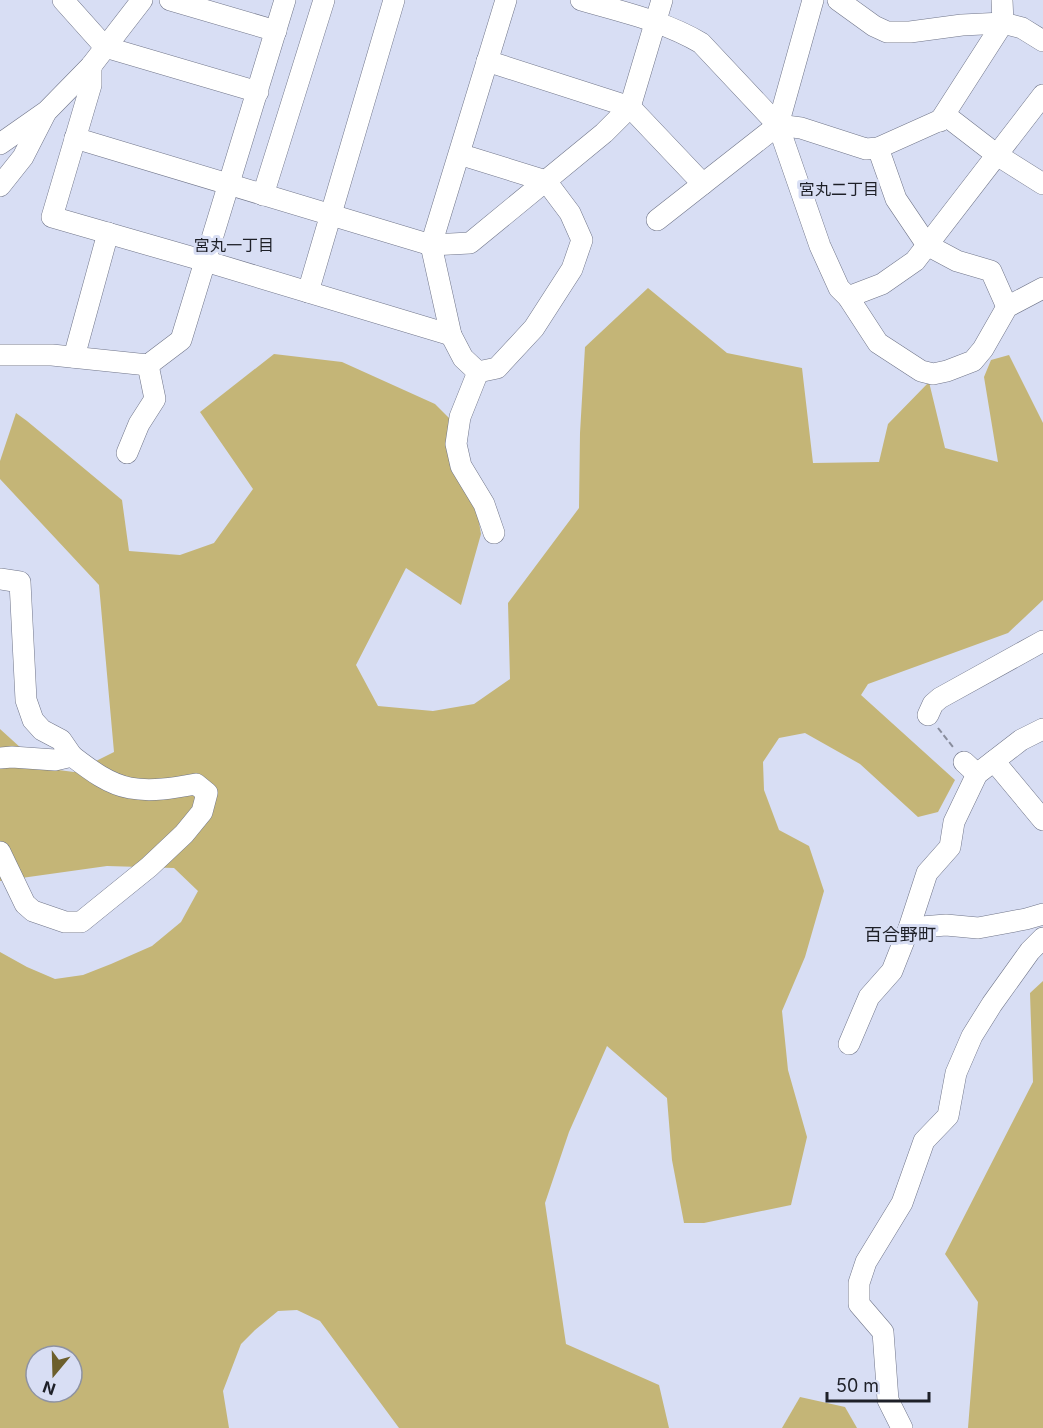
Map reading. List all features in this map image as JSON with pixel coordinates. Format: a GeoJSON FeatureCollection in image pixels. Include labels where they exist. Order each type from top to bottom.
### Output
{"type":"FeatureCollection","features":[{"type":"Feature","properties":{"kind":"street"},"geometry":{"type":"LineString","coordinates":[[63,0],[105,47],[258,92]]}},
{"type":"Feature","properties":{"kind":"street"},"geometry":{"type":"LineString","coordinates":[[2,139],[47,111],[91,66],[142,0]]}},
{"type":"Feature","properties":{"kind":"street"},"geometry":{"type":"LineString","coordinates":[[170,0],[276,31]]}},
{"type":"Feature","properties":{"kind":"street"},"geometry":{"type":"LineString","coordinates":[[0,356],[52,355],[148,365],[181,340],[285,0]]}},
{"type":"Feature","properties":{"kind":"street"},"geometry":{"type":"LineString","coordinates":[[263,195],[324,0]]}},
{"type":"Feature","properties":{"kind":"street"},"geometry":{"type":"LineString","coordinates":[[308,292],[394,0]]}},
{"type":"Feature","properties":{"kind":"street"},"geometry":{"type":"LineString","coordinates":[[478,372],[463,358],[451,335],[430,245],[506,0]]}},
{"type":"Feature","properties":{"kind":"street"},"geometry":{"type":"LineString","coordinates":[[581,0],[655,21],[701,43],[778,125],[820,246],[839,288],[849,297],[878,343],[921,371],[933,374],[973,361],[983,349],[1007,307],[1040,297]]}},
{"type":"Feature","properties":{"kind":"street"},"geometry":{"type":"LineString","coordinates":[[75,138],[430,245],[470,243],[604,133],[630,108],[662,0]]}},
{"type":"Feature","properties":{"kind":"street"},"geometry":{"type":"LineString","coordinates":[[657,220],[778,125],[813,0]]}},
{"type":"Feature","properties":{"kind":"street"},"geometry":{"type":"LineString","coordinates":[[838,0],[874,26],[887,32],[1003,23],[1022,28],[1043,41]]}},
{"type":"Feature","properties":{"kind":"street"},"geometry":{"type":"LineString","coordinates":[[940,121],[1003,23],[1002,0]]}},
{"type":"Feature","properties":{"kind":"street"},"geometry":{"type":"LineString","coordinates":[[487,61],[630,108],[703,184]]}},
{"type":"Feature","properties":{"kind":"street"},"geometry":{"type":"LineString","coordinates":[[91,66],[91,85],[52,217],[451,335]]}},
{"type":"Feature","properties":{"kind":"street"},"geometry":{"type":"LineString","coordinates":[[849,297],[882,284],[915,261],[1043,95]]}},
{"type":"Feature","properties":{"kind":"street"},"geometry":{"type":"LineString","coordinates":[[0,186],[23,157],[47,111]]}},
{"type":"Feature","properties":{"kind":"street"},"geometry":{"type":"LineString","coordinates":[[778,125],[801,128],[866,149],[878,148],[949,118],[998,155],[1043,184]]}},
{"type":"Feature","properties":{"kind":"street"},"geometry":{"type":"LineString","coordinates":[[878,148],[896,199],[927,245],[957,261],[991,271],[1007,307]]}},
{"type":"Feature","properties":{"kind":"street"},"geometry":{"type":"LineString","coordinates":[[459,154],[546,181],[570,213],[582,240],[572,269],[534,328],[497,368],[478,372]]}},
{"type":"Feature","properties":{"kind":"street"},"geometry":{"type":"LineString","coordinates":[[74,357],[108,233]]}},
{"type":"Feature","properties":{"kind":"street"},"geometry":{"type":"LineString","coordinates":[[127,453],[139,424],[155,399],[148,365]]}},
{"type":"Feature","properties":{"kind":"street"},"geometry":{"type":"LineString","coordinates":[[478,372],[460,417],[456,444],[461,466],[484,504],[494,533]]}},
{"type":"Feature","properties":{"kind":"street"},"geometry":{"type":"LineString","coordinates":[[0,579],[20,582],[26,700],[33,720],[42,730],[61,740],[72,756],[90,770],[129,788],[174,788],[196,784],[207,793],[202,812],[184,834],[81,922],[65,922],[33,911],[25,904],[0,852]]}},
{"type":"Feature","properties":{"kind":"street"},"geometry":{"type":"LineString","coordinates":[[928,715],[933,704],[940,698],[1043,641]]}},
{"type":"Feature","properties":{"kind":"street"},"geometry":{"type":"LineString","coordinates":[[849,1044],[869,997],[892,971],[927,873],[950,847],[954,822],[971,768],[994,761],[1021,740],[1043,729]]}},
{"type":"Feature","properties":{"kind":"street"},"geometry":{"type":"LineString","coordinates":[[0,758],[55,760],[72,756]]}},
{"type":"Feature","properties":{"kind":"street"},"geometry":{"type":"LineString","coordinates":[[994,761],[1043,820]]}},
{"type":"Feature","properties":{"kind":"street"},"geometry":{"type":"LineString","coordinates":[[909,928],[946,925],[978,928],[1043,914]]}},
{"type":"Feature","properties":{"kind":"street"},"geometry":{"type":"LineString","coordinates":[[902,1428],[888,1400],[883,1332],[859,1304],[859,1282],[866,1262],[902,1203],[924,1141],[948,1116],[956,1073],[972,1036],[1030,951],[1043,938]]}},
{"type":"Feature","properties":{"kind":"path"},"geometry":{"type":"LineString","coordinates":[[928,715],[971,768]]}},
{"type":"Feature","properties":{"kind":"shaded area"},"geometry":{"type":"Polygon","coordinates":[[[648,288],[727,353],[802,368],[813,463],[879,462],[888,424],[929,382],[945,448],[998,462],[984,377],[991,360],[1009,355],[1043,423],[1043,600],[1008,633],[868,684],[861,695],[955,780],[938,812],[918,817],[860,764],[805,733],[779,738],[763,762],[764,790],[779,830],[809,846],[824,891],[805,957],[782,1011],[788,1070],[807,1137],[791,1205],[704,1223],[684,1223],[672,1160],[667,1098],[607,1046],[569,1132],[545,1203],[566,1344],[659,1385],[669,1428],[399,1428],[320,1321],[297,1310],[278,1311],[241,1344],[223,1391],[229,1428],[0,1428],[0,952],[55,979],[83,975],[152,946],[181,922],[198,891],[174,868],[107,866],[0,881],[0,729],[43,768],[74,772],[114,752],[99,585],[0,479],[0,461],[16,413],[122,500],[129,551],[180,555],[214,543],[253,489],[200,412],[274,354],[342,362],[435,404],[464,433],[481,534],[461,605],[406,568],[356,665],[378,706],[433,711],[474,704],[510,679],[508,603],[579,508],[585,347],[648,288]]]}},
{"type":"Feature","properties":{"kind":"shaded area"},"geometry":{"type":"Polygon","coordinates":[[[1043,981],[1043,1428],[968,1428],[978,1302],[945,1254],[1033,1082],[1030,993],[1043,981]]]}},
{"type":"Feature","properties":{"kind":"shaded area"},"geometry":{"type":"Polygon","coordinates":[[[800,1397],[845,1407],[857,1428],[782,1428],[800,1397]]]}},
{"type":"Feature","properties":{"kind":"district","name":"宮丸二丁目"},"geometry":{"type":"Point","coordinates":[839,189]}},
{"type":"Feature","properties":{"kind":"district","name":"宮丸一丁目"},"geometry":{"type":"Point","coordinates":[234,245]}},
{"type":"Feature","properties":{"kind":"district","name":"百合野町"},"geometry":{"type":"Point","coordinates":[900,935]}}]}
